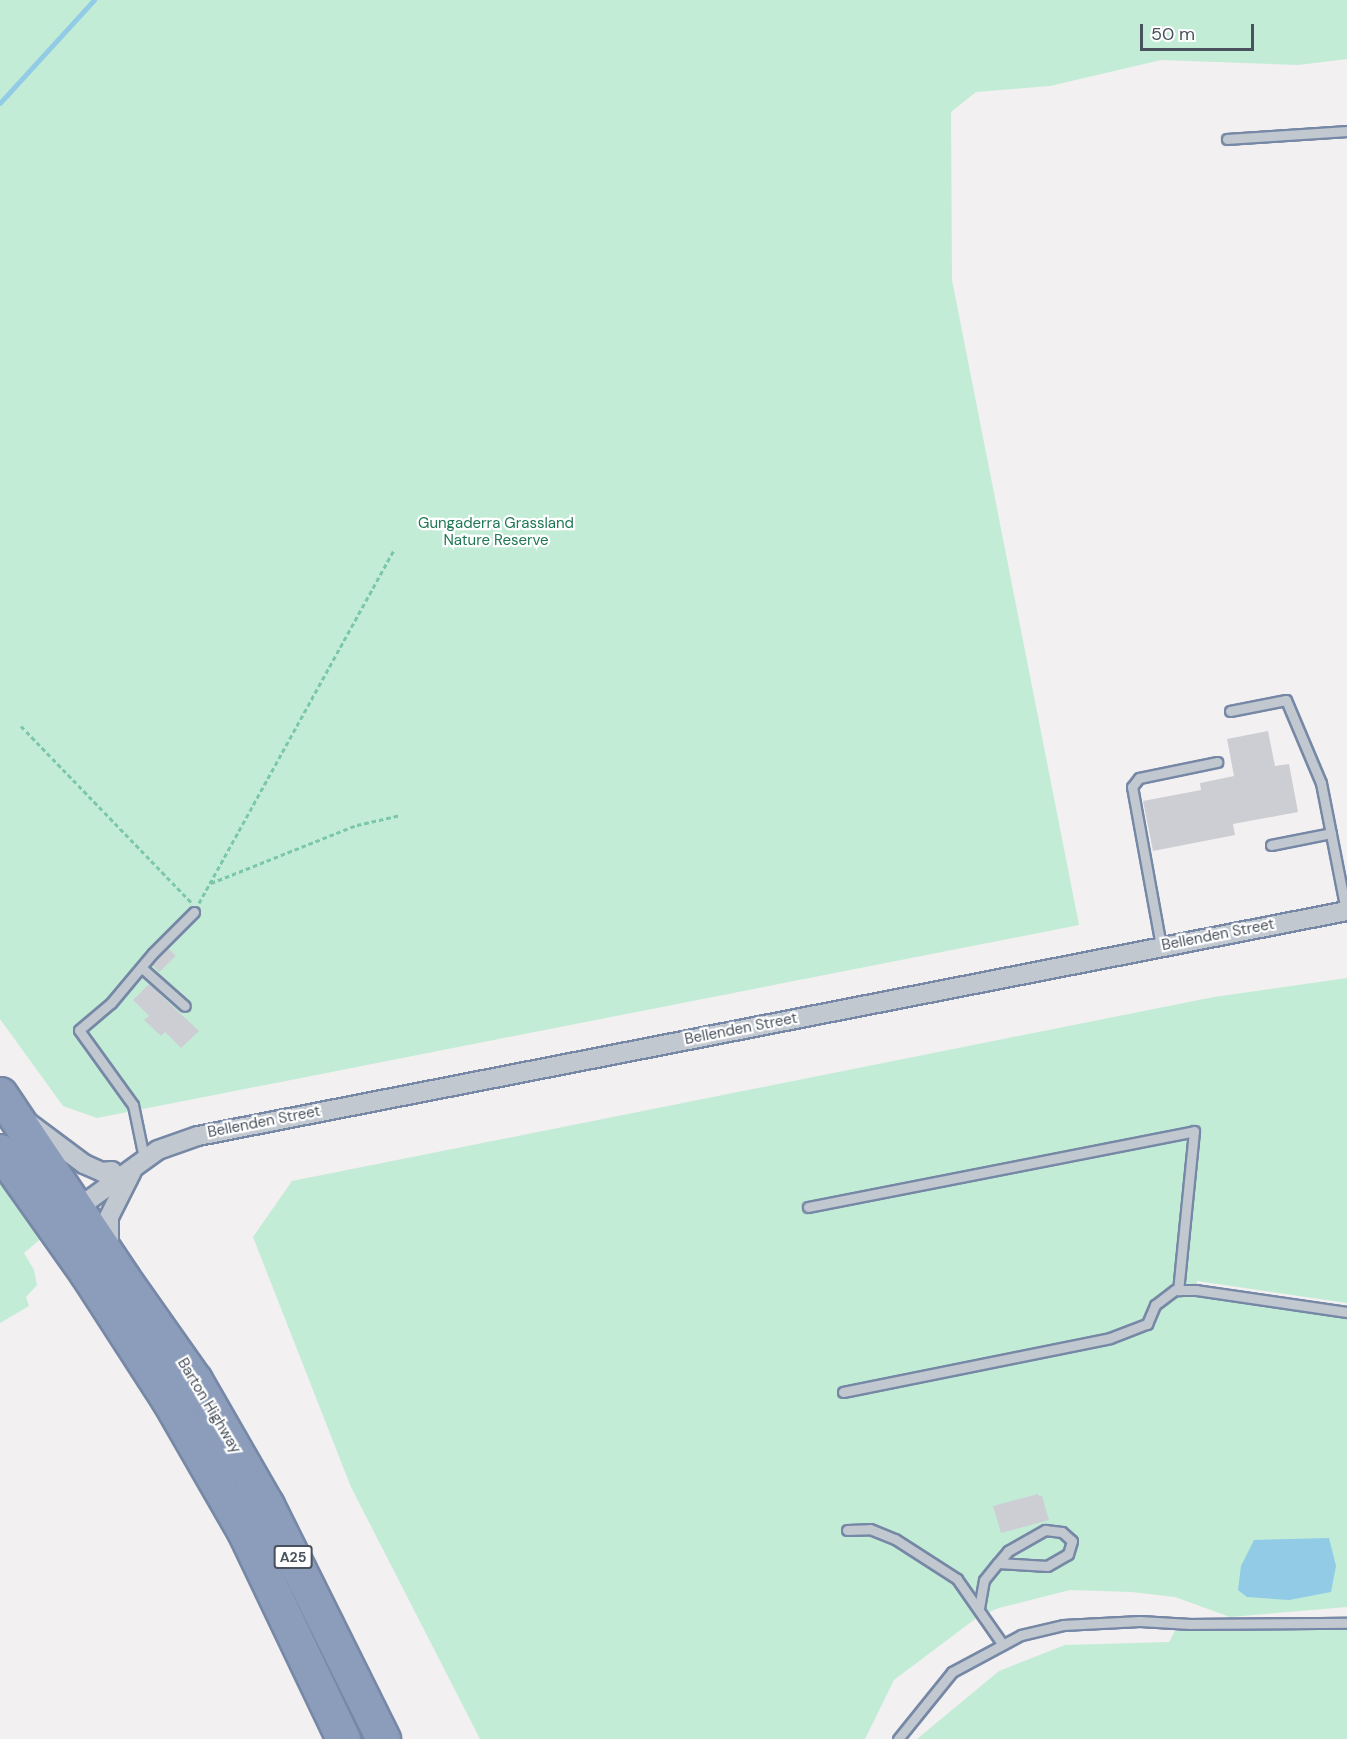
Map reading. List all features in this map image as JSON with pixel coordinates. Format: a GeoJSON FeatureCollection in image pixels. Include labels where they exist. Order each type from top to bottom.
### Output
{"type":"FeatureCollection","features":[{"type":"Feature","properties":{"kind":"highway"},"geometry":{"type":"LineString","coordinates":[[4,1100],[73,1203],[70,1227],[98,1266]]}},
{"type":"Feature","properties":{"kind":"highway","name":"Barton Highway"},"geometry":{"type":"LineString","coordinates":[[0,1151],[24,1185],[98,1266],[195,1380],[267,1505],[383,1739]]}},
{"type":"Feature","properties":{"kind":"highway"},"geometry":{"type":"LineString","coordinates":[[24,1185],[73,1203]]}},
{"type":"Feature","properties":{"kind":"highway","name":"Barton Highway"},"geometry":{"type":"LineString","coordinates":[[98,1266],[168,1399],[244,1531],[340,1734]]}},
{"type":"Feature","properties":{"kind":"street","name":"Bellenden Street"},"geometry":{"type":"LineString","coordinates":[[73,1203],[81,1190],[112,1171],[198,1136],[1346,911]]}},
{"type":"Feature","properties":{"kind":"street"},"geometry":{"type":"LineString","coordinates":[[4,1100],[84,1164],[102,1172],[112,1171]]}},
{"type":"Feature","properties":{"kind":"street","name":"Bellenden Street"},"geometry":{"type":"LineString","coordinates":[[73,1203],[89,1200],[140,1161]]}},
{"type":"Feature","properties":{"kind":"street"},"geometry":{"type":"LineString","coordinates":[[98,1266],[109,1217],[140,1161]]}},
{"type":"Feature","properties":{"kind":"lane"},"geometry":{"type":"LineString","coordinates":[[1227,139],[1347,131]]}},
{"type":"Feature","properties":{"kind":"lane"},"geometry":{"type":"LineString","coordinates":[[1230,711],[1286,700],[1321,783],[1346,911]]}},
{"type":"Feature","properties":{"kind":"lane"},"geometry":{"type":"LineString","coordinates":[[1161,946],[1132,787],[1139,778],[1217,762]]}},
{"type":"Feature","properties":{"kind":"lane"},"geometry":{"type":"LineString","coordinates":[[1271,845],[1331,833]]}},
{"type":"Feature","properties":{"kind":"lane"},"geometry":{"type":"LineString","coordinates":[[140,1161],[133,1105],[79,1030],[111,1003],[153,953],[194,912]]}},
{"type":"Feature","properties":{"kind":"lane"},"geometry":{"type":"LineString","coordinates":[[142,968],[185,1006]]}},
{"type":"Feature","properties":{"kind":"lane"},"geometry":{"type":"LineString","coordinates":[[808,1207],[1194,1131],[1178,1290]]}},
{"type":"Feature","properties":{"kind":"lane"},"geometry":{"type":"LineString","coordinates":[[843,1392],[1110,1338],[1147,1323],[1155,1305],[1178,1290],[1196,1290],[1347,1312]]}},
{"type":"Feature","properties":{"kind":"lane"},"geometry":{"type":"LineString","coordinates":[[847,1530],[870,1529],[895,1539],[929,1558],[957,1580],[1004,1645]]}},
{"type":"Feature","properties":{"kind":"lane"},"geometry":{"type":"LineString","coordinates":[[979,1608],[984,1581],[998,1563],[1008,1551],[1045,1530],[1062,1532],[1072,1541],[1068,1554],[1047,1566],[998,1563]]}},
{"type":"Feature","properties":{"kind":"lane"},"geometry":{"type":"LineString","coordinates":[[898,1739],[952,1672],[1021,1635],[1062,1625],[1140,1621],[1190,1624],[1347,1623]]}},
{"type":"Feature","properties":{"kind":"path"},"geometry":{"type":"LineString","coordinates":[[21,726],[196,907],[394,550]]}},
{"type":"Feature","properties":{"kind":"path"},"geometry":{"type":"LineString","coordinates":[[210,883],[357,825],[401,815]]}},
{"type":"Feature","properties":{"kind":"green space","name":"Gungaderra Grassland Nature Reserve"},"geometry":{"type":"Polygon","coordinates":[[[0,0],[1347,0],[1347,59],[1298,65],[1161,60],[1050,86],[976,92],[951,112],[952,280],[1079,925],[97,1118],[63,1106],[0,1019],[0,0]]]}},
{"type":"Feature","properties":{"kind":"green space"},"geometry":{"type":"Polygon","coordinates":[[[1347,978],[1347,1303],[1197,1281],[1195,1295],[1347,1319],[1347,1607],[1230,1617],[1175,1597],[1132,1592],[1070,1590],[999,1608],[979,1616],[894,1680],[865,1739],[480,1739],[351,1487],[253,1237],[292,1181],[1214,997],[1347,978]]]}},
{"type":"Feature","properties":{"kind":"green space"},"geometry":{"type":"Polygon","coordinates":[[[0,1169],[44,1236],[24,1253],[34,1270],[37,1285],[26,1297],[29,1306],[0,1323],[0,1169]]]}},
{"type":"Feature","properties":{"kind":"green space"},"geometry":{"type":"Polygon","coordinates":[[[1347,1629],[1347,1739],[917,1739],[999,1671],[1065,1645],[1169,1642],[1175,1631],[1347,1629]]]}},
{"type":"Feature","properties":{"kind":"water"},"geometry":{"type":"Polygon","coordinates":[[[1329,1538],[1336,1566],[1331,1592],[1289,1600],[1247,1597],[1238,1590],[1241,1566],[1254,1540],[1329,1538]]]}},
{"type":"Feature","properties":{"kind":"building"},"geometry":{"type":"Polygon","coordinates":[[[1268,731],[1275,766],[1289,764],[1298,812],[1233,824],[1235,835],[1153,851],[1143,801],[1201,790],[1200,783],[1234,776],[1227,739],[1268,731]]]}},
{"type":"Feature","properties":{"kind":"building"},"geometry":{"type":"Polygon","coordinates":[[[168,948],[176,956],[160,972],[152,964],[168,948]]]}},
{"type":"Feature","properties":{"kind":"building"},"geometry":{"type":"Polygon","coordinates":[[[149,984],[199,1031],[181,1048],[165,1032],[161,1036],[144,1020],[149,1016],[133,1000],[149,984]]]}},
{"type":"Feature","properties":{"kind":"building"},"geometry":{"type":"Polygon","coordinates":[[[1038,1494],[1042,1496],[1049,1520],[1001,1533],[993,1506],[1038,1494]]]}},
{"type":"Feature","properties":{"kind":"waterway"},"geometry":{"type":"LineString","coordinates":[[0,103],[94,0]]}}]}
